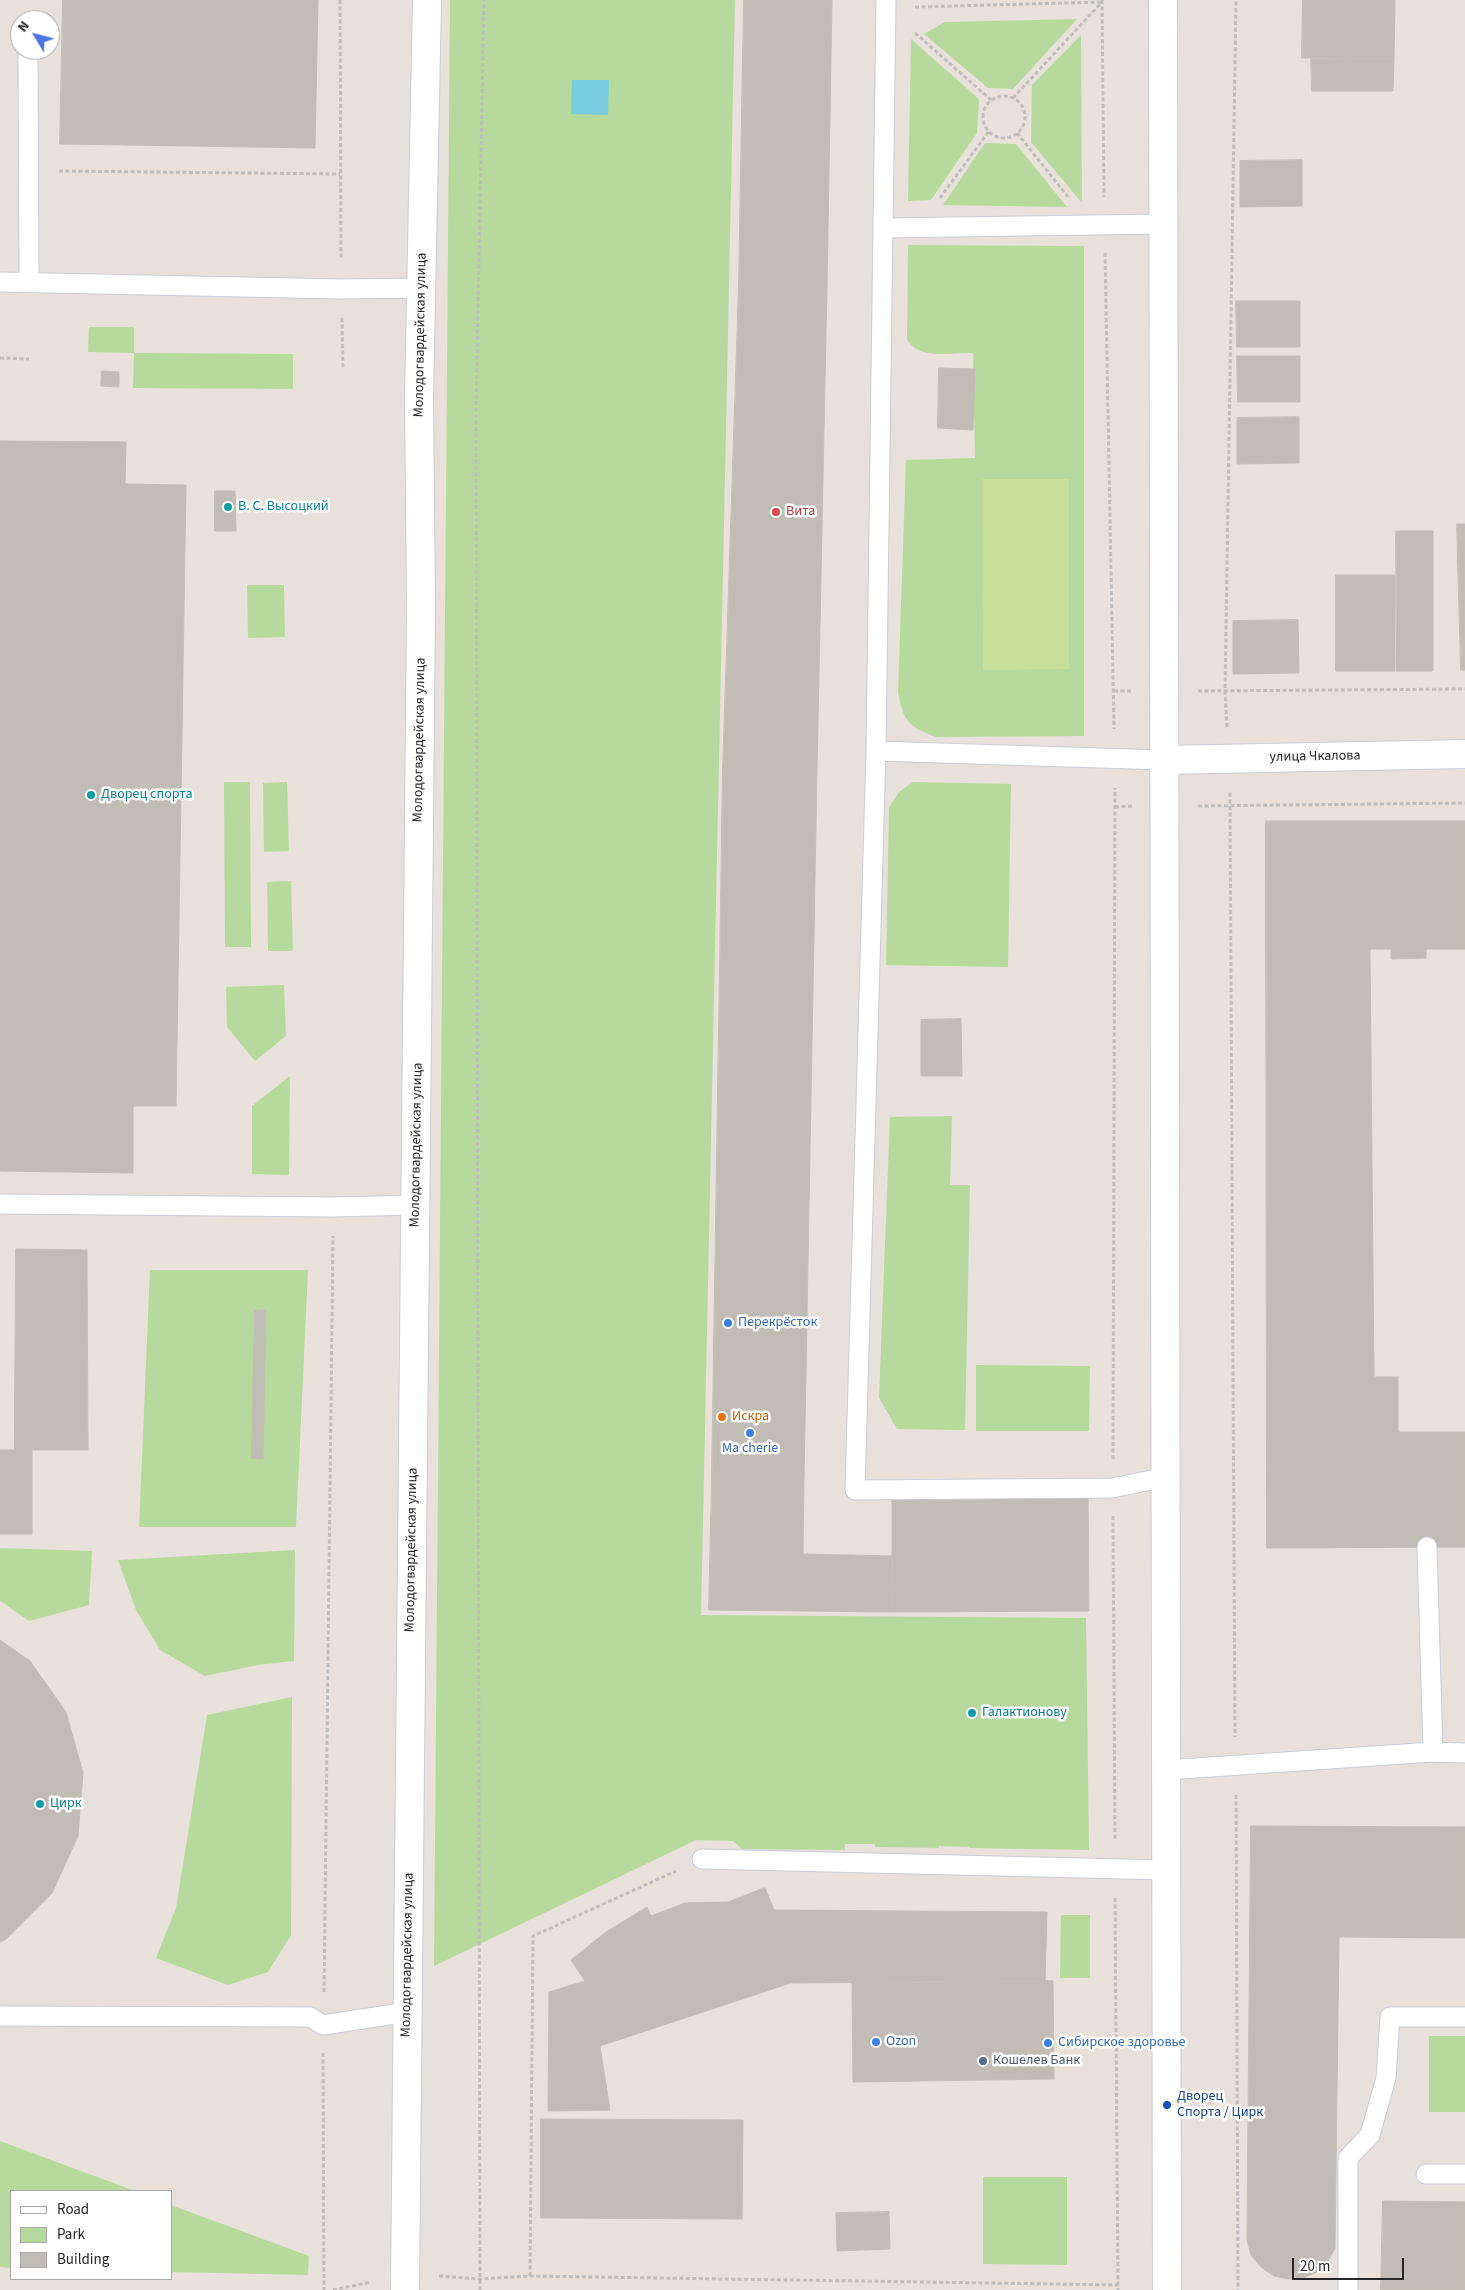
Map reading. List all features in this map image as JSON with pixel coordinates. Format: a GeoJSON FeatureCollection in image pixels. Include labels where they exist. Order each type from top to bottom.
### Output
{"type":"FeatureCollection","features":[{"type":"Feature","properties":{"kind":"street","name":"Молодогвардейская улица"},"geometry":{"type":"LineString","coordinates":[[405,2282],[422,608],[419,397],[427,0]]}},
{"type":"Feature","properties":{"kind":"street"},"geometry":{"type":"LineString","coordinates":[[1163,0],[1164,760],[1166,806],[1167,2290]]}},
{"type":"Feature","properties":{"kind":"street","name":"улица Чкалова"},"geometry":{"type":"LineString","coordinates":[[1164,760],[1465,754]]}},
{"type":"Feature","properties":{"kind":"lane"},"geometry":{"type":"LineString","coordinates":[[885,4],[876,751],[854,1490],[1112,1488],[1166,1477]]}},
{"type":"Feature","properties":{"kind":"lane"},"geometry":{"type":"LineString","coordinates":[[28,60],[27,170],[30,282]]}},
{"type":"Feature","properties":{"kind":"lane"},"geometry":{"type":"LineString","coordinates":[[883,228],[1164,224]]}},
{"type":"Feature","properties":{"kind":"lane"},"geometry":{"type":"LineString","coordinates":[[0,282],[341,289],[421,288]]}},
{"type":"Feature","properties":{"kind":"lane"},"geometry":{"type":"LineString","coordinates":[[876,751],[1164,760]]}},
{"type":"Feature","properties":{"kind":"lane"},"geometry":{"type":"LineString","coordinates":[[0,1204],[333,1208],[416,1205]]}},
{"type":"Feature","properties":{"kind":"lane"},"geometry":{"type":"LineString","coordinates":[[1427,1547],[1432,1752]]}},
{"type":"Feature","properties":{"kind":"lane"},"geometry":{"type":"LineString","coordinates":[[1166,1770],[1432,1752],[1465,1753]]}},
{"type":"Feature","properties":{"kind":"lane"},"geometry":{"type":"LineString","coordinates":[[702,1860],[1166,1870]]}},
{"type":"Feature","properties":{"kind":"lane"},"geometry":{"type":"LineString","coordinates":[[0,2016],[310,2017],[323,2026],[408,2012]]}},
{"type":"Feature","properties":{"kind":"lane"},"geometry":{"type":"LineString","coordinates":[[1348,2290],[1348,2158],[1370,2136],[1386,2078],[1390,2017],[1465,2017]]}},
{"type":"Feature","properties":{"kind":"lane"},"geometry":{"type":"LineString","coordinates":[[1426,2174],[1465,2174]]}},
{"type":"Feature","properties":{"kind":"path"},"geometry":{"type":"LineString","coordinates":[[27,170],[340,174],[340,0]]}},
{"type":"Feature","properties":{"kind":"path"},"geometry":{"type":"LineString","coordinates":[[480,2290],[476,410],[484,0]]}},
{"type":"Feature","properties":{"kind":"path"},"geometry":{"type":"LineString","coordinates":[[1236,0],[1225,692],[1230,759],[1238,2290]]}},
{"type":"Feature","properties":{"kind":"path"},"geometry":{"type":"LineString","coordinates":[[885,4],[1102,1]]}},
{"type":"Feature","properties":{"kind":"path"},"geometry":{"type":"LineString","coordinates":[[1013,98],[1102,1]]}},
{"type":"Feature","properties":{"kind":"path"},"geometry":{"type":"LineString","coordinates":[[1102,1],[1104,226],[1115,816],[1112,1488],[1118,2290]]}},
{"type":"Feature","properties":{"kind":"path"},"geometry":{"type":"LineString","coordinates":[[885,4],[991,100]]}},
{"type":"Feature","properties":{"kind":"path"},"geometry":{"type":"LineString","coordinates":[[1004,96],[1013,98],[1021,104],[1025,116],[1024,123],[1017,133],[1001,138],[989,131],[983,117],[991,100],[1004,96]]}},
{"type":"Feature","properties":{"kind":"path"},"geometry":{"type":"LineString","coordinates":[[937,203],[989,131]]}},
{"type":"Feature","properties":{"kind":"path"},"geometry":{"type":"LineString","coordinates":[[1017,133],[1070,199]]}},
{"type":"Feature","properties":{"kind":"path"},"geometry":{"type":"LineString","coordinates":[[0,358],[29,359]]}},
{"type":"Feature","properties":{"kind":"path"},"geometry":{"type":"LineString","coordinates":[[1225,692],[1465,690]]}},
{"type":"Feature","properties":{"kind":"path"},"geometry":{"type":"LineString","coordinates":[[1230,806],[1465,803]]}},
{"type":"Feature","properties":{"kind":"path"},"geometry":{"type":"LineString","coordinates":[[324,2290],[323,2026],[333,1208]]}},
{"type":"Feature","properties":{"kind":"path"},"geometry":{"type":"LineString","coordinates":[[530,2276],[533,1936],[702,1860]]}},
{"type":"Feature","properties":{"kind":"path"},"geometry":{"type":"LineString","coordinates":[[333,2290],[405,2282],[530,2276],[1118,2285]]}},
{"type":"Feature","properties":{"kind":"green space"},"geometry":{"type":"Polygon","coordinates":[[[450,0],[735,0],[701,1615],[1086,1618],[1089,1850],[939,1846],[939,1848],[875,1847],[875,1844],[845,1844],[845,1850],[742,1849],[733,1841],[696,1840],[434,1966],[450,0]]]}},
{"type":"Feature","properties":{"kind":"green space"},"geometry":{"type":"Polygon","coordinates":[[[1077,19],[1013,89],[988,88],[924,34],[945,22],[1077,19]]]}},
{"type":"Feature","properties":{"kind":"green space"},"geometry":{"type":"Polygon","coordinates":[[[1081,35],[1082,203],[1031,142],[1032,85],[1081,35]]]}},
{"type":"Feature","properties":{"kind":"green space"},"geometry":{"type":"Polygon","coordinates":[[[911,39],[979,99],[977,133],[931,200],[908,201],[911,39]]]}},
{"type":"Feature","properties":{"kind":"green space"},"geometry":{"type":"Polygon","coordinates":[[[985,143],[1016,144],[1067,207],[943,205],[985,143]]]}},
{"type":"Feature","properties":{"kind":"green space"},"geometry":{"type":"Polygon","coordinates":[[[908,245],[1084,246],[1084,736],[935,737],[918,729],[908,721],[902,710],[898,692],[906,460],[975,458],[973,353],[928,353],[913,347],[907,340],[908,245]]]}},
{"type":"Feature","properties":{"kind":"green space"},"geometry":{"type":"Polygon","coordinates":[[[89,327],[134,327],[134,353],[88,352],[89,327]]]}},
{"type":"Feature","properties":{"kind":"green space"},"geometry":{"type":"Polygon","coordinates":[[[134,353],[293,354],[293,389],[133,388],[134,353]]]}},
{"type":"Feature","properties":{"kind":"green space"},"geometry":{"type":"Polygon","coordinates":[[[982,479],[1069,479],[1069,669],[983,670],[982,479]]]}},
{"type":"Feature","properties":{"kind":"green space"},"geometry":{"type":"Polygon","coordinates":[[[247,585],[284,585],[285,637],[248,638],[247,585]]]}},
{"type":"Feature","properties":{"kind":"green space"},"geometry":{"type":"Polygon","coordinates":[[[224,782],[250,782],[251,947],[225,947],[224,782]]]}},
{"type":"Feature","properties":{"kind":"green space"},"geometry":{"type":"Polygon","coordinates":[[[287,782],[289,851],[264,852],[263,783],[287,782]]]}},
{"type":"Feature","properties":{"kind":"green space"},"geometry":{"type":"Polygon","coordinates":[[[913,782],[1011,784],[1008,967],[886,965],[889,808],[899,792],[913,782]]]}},
{"type":"Feature","properties":{"kind":"green space"},"geometry":{"type":"Polygon","coordinates":[[[291,881],[293,951],[268,951],[267,882],[291,881]]]}},
{"type":"Feature","properties":{"kind":"green space"},"geometry":{"type":"Polygon","coordinates":[[[284,985],[286,1036],[255,1061],[227,1027],[226,987],[284,985]]]}},
{"type":"Feature","properties":{"kind":"green space"},"geometry":{"type":"Polygon","coordinates":[[[290,1076],[289,1175],[252,1174],[252,1106],[290,1076]]]}},
{"type":"Feature","properties":{"kind":"green space"},"geometry":{"type":"Polygon","coordinates":[[[952,1116],[950,1185],[970,1185],[965,1430],[897,1429],[879,1398],[890,1117],[952,1116]]]}},
{"type":"Feature","properties":{"kind":"green space"},"geometry":{"type":"Polygon","coordinates":[[[150,1270],[308,1270],[296,1527],[139,1527],[150,1270]]]}},
{"type":"Feature","properties":{"kind":"green space"},"geometry":{"type":"Polygon","coordinates":[[[976,1365],[1090,1366],[1089,1431],[976,1431],[976,1365]]]}},
{"type":"Feature","properties":{"kind":"green space"},"geometry":{"type":"Polygon","coordinates":[[[0,1548],[92,1551],[89,1605],[29,1621],[0,1601],[0,1548]]]}},
{"type":"Feature","properties":{"kind":"green space"},"geometry":{"type":"Polygon","coordinates":[[[295,1550],[294,1661],[258,1665],[205,1676],[160,1650],[136,1610],[118,1560],[295,1550]]]}},
{"type":"Feature","properties":{"kind":"green space"},"geometry":{"type":"Polygon","coordinates":[[[292,1697],[291,1935],[268,1972],[228,1985],[156,1958],[176,1908],[207,1715],[292,1697]]]}},
{"type":"Feature","properties":{"kind":"green space"},"geometry":{"type":"Polygon","coordinates":[[[1061,1915],[1090,1915],[1090,1978],[1060,1978],[1061,1915]]]}},
{"type":"Feature","properties":{"kind":"green space"},"geometry":{"type":"Polygon","coordinates":[[[1429,2036],[1465,2036],[1465,2112],[1429,2112],[1429,2036]]]}},
{"type":"Feature","properties":{"kind":"green space"},"geometry":{"type":"Polygon","coordinates":[[[0,2141],[132,2190],[10,2190],[10,2268],[0,2267],[0,2141]]]}},
{"type":"Feature","properties":{"kind":"green space"},"geometry":{"type":"Polygon","coordinates":[[[983,2177],[1067,2177],[1067,2265],[983,2264],[983,2177]]]}},
{"type":"Feature","properties":{"kind":"green space"},"geometry":{"type":"Polygon","coordinates":[[[172,2205],[309,2256],[308,2275],[172,2272],[172,2205]]]}},
{"type":"Feature","properties":{"kind":"water"},"geometry":{"type":"Polygon","coordinates":[[[572,80],[609,80],[608,115],[571,114],[572,80]]]}},
{"type":"Feature","properties":{"kind":"building"},"geometry":{"type":"Polygon","coordinates":[[[63,0],[318,0],[315,148],[60,144],[63,0]]]}},
{"type":"Feature","properties":{"kind":"building"},"geometry":{"type":"Polygon","coordinates":[[[744,0],[832,0],[827,285],[739,284],[744,0]]]}},
{"type":"Feature","properties":{"kind":"building"},"geometry":{"type":"Polygon","coordinates":[[[1303,0],[1395,0],[1394,59],[1302,58],[1303,0]]]}},
{"type":"Feature","properties":{"kind":"building"},"geometry":{"type":"Polygon","coordinates":[[[1311,59],[1394,59],[1393,91],[1312,91],[1311,59]]]}},
{"type":"Feature","properties":{"kind":"building"},"geometry":{"type":"Polygon","coordinates":[[[1302,160],[1302,206],[1240,207],[1240,161],[1302,160]]]}},
{"type":"Feature","properties":{"kind":"building"},"geometry":{"type":"Polygon","coordinates":[[[739,284],[827,285],[817,770],[723,768],[739,284]]]}},
{"type":"Feature","properties":{"kind":"building"},"geometry":{"type":"Polygon","coordinates":[[[1236,301],[1300,301],[1300,347],[1237,347],[1236,301]]]}},
{"type":"Feature","properties":{"kind":"building"},"geometry":{"type":"Polygon","coordinates":[[[1237,356],[1300,356],[1300,402],[1238,402],[1237,356]]]}},
{"type":"Feature","properties":{"kind":"building"},"geometry":{"type":"Polygon","coordinates":[[[939,368],[975,369],[973,430],[938,428],[939,368]]]}},
{"type":"Feature","properties":{"kind":"building"},"geometry":{"type":"Polygon","coordinates":[[[102,371],[119,372],[119,387],[101,386],[102,371]]]}},
{"type":"Feature","properties":{"kind":"building"},"geometry":{"type":"Polygon","coordinates":[[[1299,417],[1299,463],[1237,464],[1237,418],[1299,417]]]}},
{"type":"Feature","properties":{"kind":"building","name":"Дворец спорта"},"geometry":{"type":"Polygon","coordinates":[[[0,441],[126,442],[125,484],[186,485],[176,1106],[133,1106],[133,1173],[0,1171],[0,441]]]}},
{"type":"Feature","properties":{"kind":"building"},"geometry":{"type":"Polygon","coordinates":[[[215,491],[235,491],[236,531],[215,531],[215,491]]]}},
{"type":"Feature","properties":{"kind":"building"},"geometry":{"type":"Polygon","coordinates":[[[1457,524],[1465,524],[1465,670],[1461,670],[1457,524]]]}},
{"type":"Feature","properties":{"kind":"building"},"geometry":{"type":"Polygon","coordinates":[[[1396,531],[1433,531],[1433,671],[1397,671],[1396,531]]]}},
{"type":"Feature","properties":{"kind":"building"},"geometry":{"type":"Polygon","coordinates":[[[1336,575],[1395,575],[1395,671],[1336,671],[1336,575]]]}},
{"type":"Feature","properties":{"kind":"building"},"geometry":{"type":"Polygon","coordinates":[[[1298,620],[1299,673],[1233,674],[1233,621],[1298,620]]]}},
{"type":"Feature","properties":{"kind":"building"},"geometry":{"type":"Polygon","coordinates":[[[723,768],[817,770],[804,1479],[712,1478],[723,768]]]}},
{"type":"Feature","properties":{"kind":"building"},"geometry":{"type":"Polygon","coordinates":[[[1266,821],[1465,821],[1465,949],[1426,949],[1426,958],[1391,959],[1391,949],[1370,949],[1374,1377],[1398,1377],[1398,1432],[1465,1432],[1465,1547],[1267,1548],[1266,821]]]}},
{"type":"Feature","properties":{"kind":"building"},"geometry":{"type":"Polygon","coordinates":[[[961,1019],[962,1076],[921,1076],[921,1020],[961,1019]]]}},
{"type":"Feature","properties":{"kind":"building"},"geometry":{"type":"Polygon","coordinates":[[[16,1249],[87,1250],[88,1450],[32,1450],[32,1534],[0,1534],[0,1450],[14,1450],[16,1249]]]}},
{"type":"Feature","properties":{"kind":"building"},"geometry":{"type":"Polygon","coordinates":[[[255,1310],[266,1310],[263,1459],[252,1458],[255,1310]]]}},
{"type":"Feature","properties":{"kind":"building"},"geometry":{"type":"Polygon","coordinates":[[[712,1478],[804,1479],[803,1554],[893,1556],[892,1612],[709,1610],[712,1478]]]}},
{"type":"Feature","properties":{"kind":"building"},"geometry":{"type":"Polygon","coordinates":[[[1088,1498],[1089,1611],[892,1612],[892,1500],[1088,1498]]]}},
{"type":"Feature","properties":{"kind":"building","name":"Цирк"},"geometry":{"type":"Polygon","coordinates":[[[0,1640],[30,1661],[66,1712],[83,1773],[78,1836],[52,1893],[6,1939],[0,1942],[0,1640]]]}},
{"type":"Feature","properties":{"kind":"building"},"geometry":{"type":"Polygon","coordinates":[[[1251,1826],[1465,1827],[1465,1938],[1339,1937],[1335,2248],[1328,2261],[1317,2272],[1303,2278],[1288,2279],[1274,2276],[1261,2267],[1251,2255],[1247,2240],[1251,1826]]]}},
{"type":"Feature","properties":{"kind":"building"},"geometry":{"type":"Polygon","coordinates":[[[765,1888],[774,1910],[1047,1912],[1045,1981],[791,1983],[600,2046],[610,2110],[548,2111],[549,1992],[585,1981],[571,1960],[606,1932],[647,1907],[651,1916],[685,1903],[728,1902],[765,1888]]]}},
{"type":"Feature","properties":{"kind":"building"},"geometry":{"type":"Polygon","coordinates":[[[1053,1981],[1054,2079],[853,2082],[852,1983],[1053,1981]]]}},
{"type":"Feature","properties":{"kind":"building"},"geometry":{"type":"Polygon","coordinates":[[[541,2119],[743,2120],[742,2219],[541,2218],[541,2119]]]}},
{"type":"Feature","properties":{"kind":"building"},"geometry":{"type":"Polygon","coordinates":[[[1383,2201],[1465,2202],[1465,2290],[1381,2290],[1383,2201]]]}},
{"type":"Feature","properties":{"kind":"building"},"geometry":{"type":"Polygon","coordinates":[[[889,2212],[890,2249],[837,2251],[836,2213],[889,2212]]]}},
{"type":"Feature","properties":{"kind":"place","name":"В. С. Высоцкий"},"geometry":{"type":"Point","coordinates":[228,507]}},
{"type":"Feature","properties":{"kind":"place","name":"Вита"},"geometry":{"type":"Point","coordinates":[776,512]}},
{"type":"Feature","properties":{"kind":"place","name":"Дворец спорта"},"geometry":{"type":"Point","coordinates":[91,795]}},
{"type":"Feature","properties":{"kind":"place","name":"Перекрёсток"},"geometry":{"type":"Point","coordinates":[728,1323]}},
{"type":"Feature","properties":{"kind":"place","name":"Искра"},"geometry":{"type":"Point","coordinates":[722,1417]}},
{"type":"Feature","properties":{"kind":"place","name":"Ma cherie"},"geometry":{"type":"Point","coordinates":[750,1433]}},
{"type":"Feature","properties":{"kind":"place","name":"Галактионову"},"geometry":{"type":"Point","coordinates":[972,1713]}},
{"type":"Feature","properties":{"kind":"place","name":"Цирк"},"geometry":{"type":"Point","coordinates":[40,1804]}},
{"type":"Feature","properties":{"kind":"place","name":"Ozon"},"geometry":{"type":"Point","coordinates":[876,2042]}},
{"type":"Feature","properties":{"kind":"place","name":"Сибирское здоровье"},"geometry":{"type":"Point","coordinates":[1048,2043]}},
{"type":"Feature","properties":{"kind":"place","name":"Кошелев Банк"},"geometry":{"type":"Point","coordinates":[983,2061]}},
{"type":"Feature","properties":{"kind":"place","name":"Дворец Спорта / Цирк"},"geometry":{"type":"Point","coordinates":[1167,2105]}}]}
